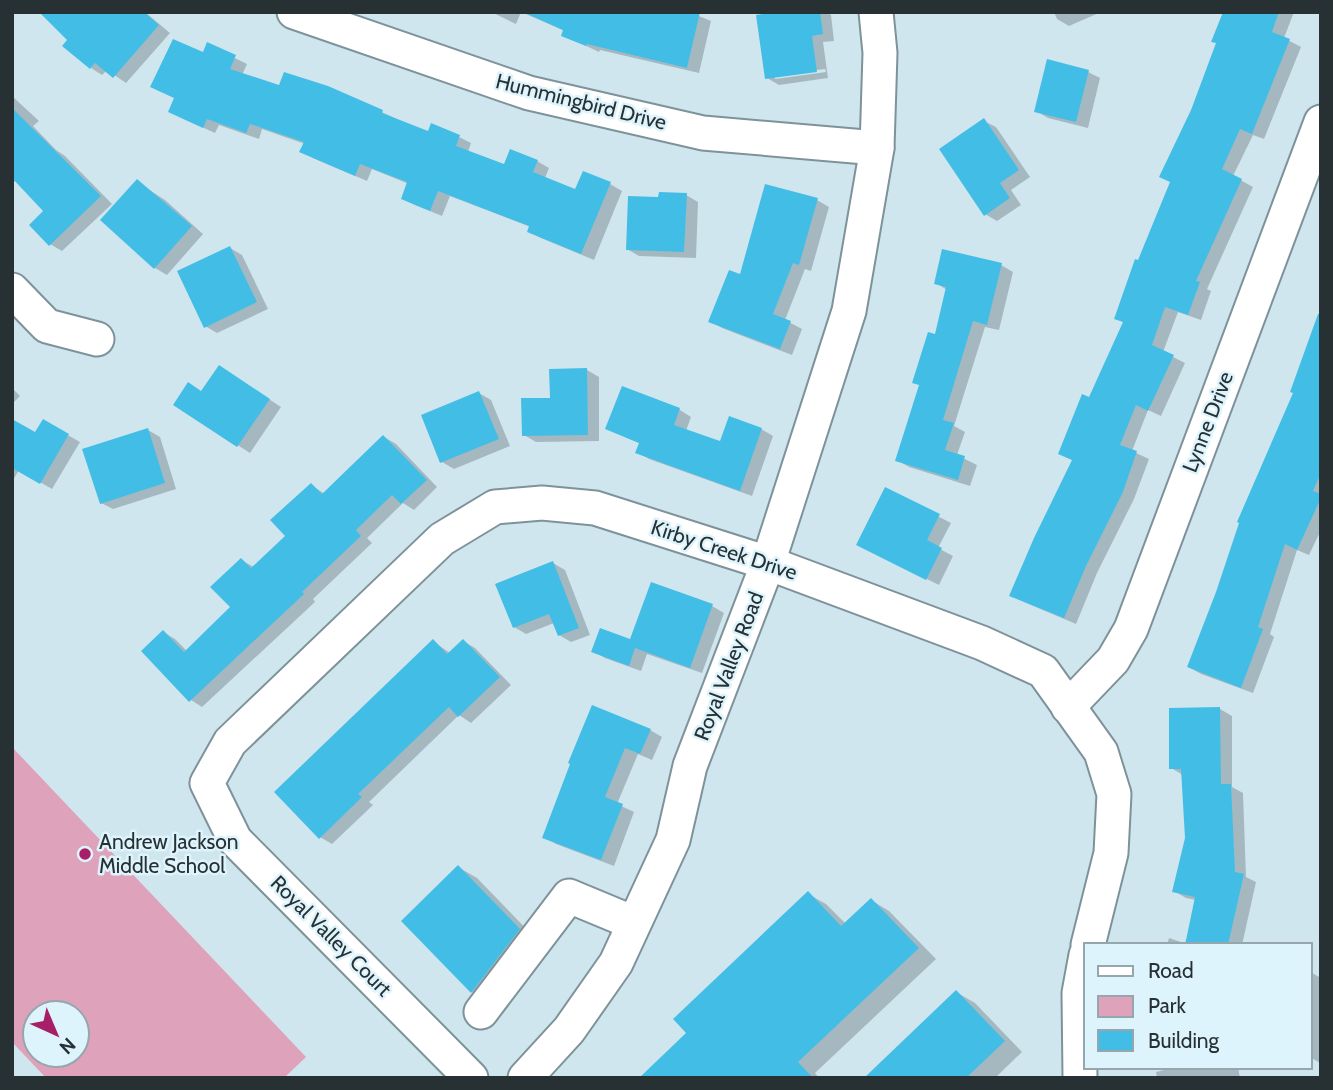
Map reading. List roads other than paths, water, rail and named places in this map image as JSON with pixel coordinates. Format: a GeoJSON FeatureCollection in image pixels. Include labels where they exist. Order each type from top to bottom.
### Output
{"type":"FeatureCollection","features":[{"type":"Feature","properties":{"kind":"street","name":"Hummingbird Drive"},"geometry":{"type":"LineString","coordinates":[[294,12],[529,93],[703,133],[877,148]]}},
{"type":"Feature","properties":{"kind":"street","name":"Royal Valley Road"},"geometry":{"type":"LineString","coordinates":[[525,1078],[569,1030],[616,963],[673,840],[690,766],[768,563],[849,312],[877,148],[880,53],[876,12]]}},
{"type":"Feature","properties":{"kind":"street","name":"Lynne Drive"},"geometry":{"type":"LineString","coordinates":[[1068,707],[1113,660],[1131,629],[1321,122]]}},
{"type":"Feature","properties":{"kind":"street"},"geometry":{"type":"LineString","coordinates":[[12,290],[47,326],[97,340]]}},
{"type":"Feature","properties":{"kind":"street","name":"Kirby Creek Drive"},"geometry":{"type":"LineString","coordinates":[[207,783],[230,742],[442,539],[495,507],[542,503],[595,508],[768,563],[982,643],[1043,671],[1101,752],[1114,794],[1111,853],[1088,943]]}},
{"type":"Feature","properties":{"kind":"street","name":"Royal Valley Court"},"geometry":{"type":"LineString","coordinates":[[207,783],[235,840],[471,1078]]}},
{"type":"Feature","properties":{"kind":"street"},"geometry":{"type":"LineString","coordinates":[[481,1012],[569,896],[634,923]]}},
{"type":"Feature","properties":{"kind":"street"},"geometry":{"type":"LineString","coordinates":[[1080,1078],[1079,993],[1084,966]]}},
{"type":"Feature","properties":{"kind":"place","name":"Andrew Jackson Middle School"},"geometry":{"type":"Point","coordinates":[85,854]}}]}
